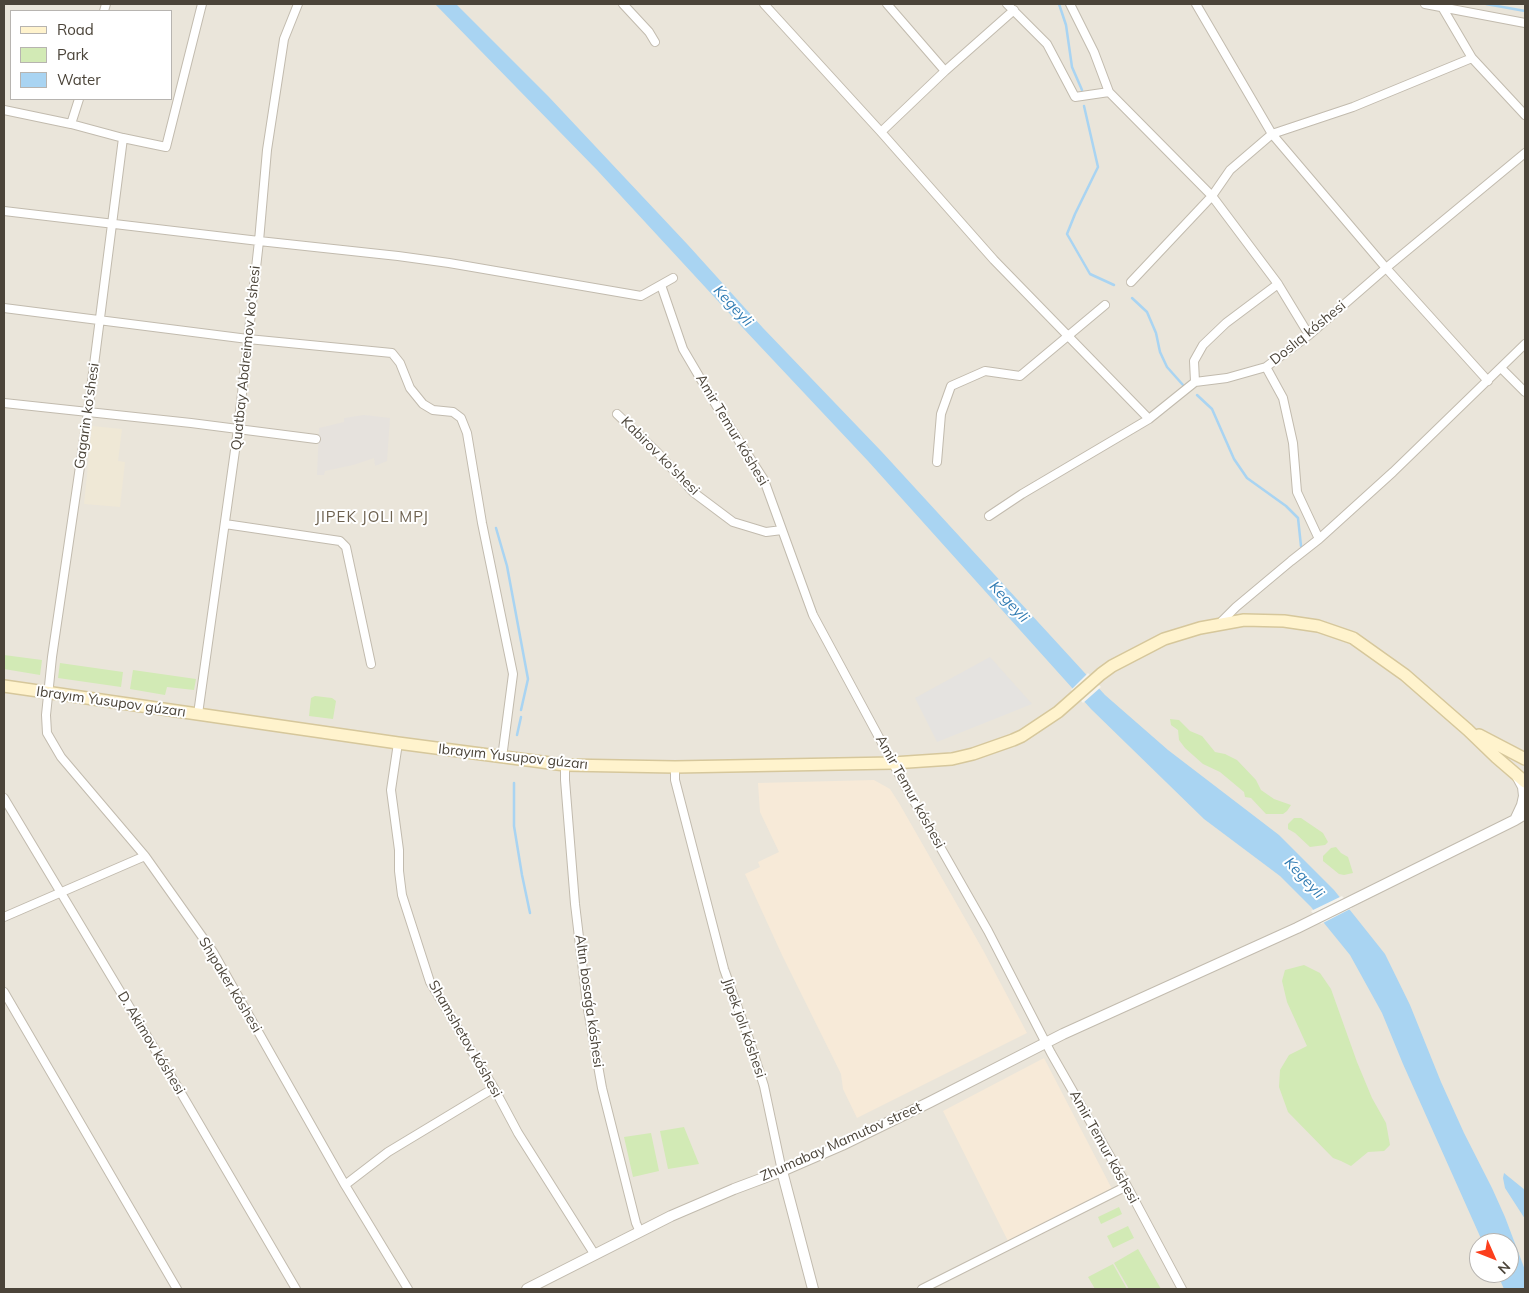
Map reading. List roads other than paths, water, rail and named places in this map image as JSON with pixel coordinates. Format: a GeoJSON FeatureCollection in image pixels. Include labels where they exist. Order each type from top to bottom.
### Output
{"type":"FeatureCollection","features":[{"type":"Feature","properties":{"kind":"main road","name":"Ibrayım Yusupov gúzarı"},"geometry":{"type":"LineString","coordinates":[[4,686],[502,758],[565,765],[675,767],[893,763],[952,759],[1022,736],[1071,702],[1101,674],[1164,639],[1200,628],[1244,620],[1284,621],[1318,626],[1353,638],[1392,665],[1468,730]]}},
{"type":"Feature","properties":{"kind":"main road"},"geometry":{"type":"LineString","coordinates":[[1468,730],[1525,759]]}},
{"type":"Feature","properties":{"kind":"main road"},"geometry":{"type":"LineString","coordinates":[[1468,730],[1521,778]]}},
{"type":"Feature","properties":{"kind":"street"},"geometry":{"type":"LineString","coordinates":[[4,110],[166,147],[202,4]]}},
{"type":"Feature","properties":{"kind":"street","name":"Quatbay Abdreimov ko'shesi"},"geometry":{"type":"LineString","coordinates":[[198,714],[238,429],[259,242],[267,150],[284,39],[298,4]]}},
{"type":"Feature","properties":{"kind":"street"},"geometry":{"type":"LineString","coordinates":[[623,4],[649,32],[655,42]]}},
{"type":"Feature","properties":{"kind":"street"},"geometry":{"type":"LineString","coordinates":[[764,4],[994,260],[1149,419]]}},
{"type":"Feature","properties":{"kind":"street"},"geometry":{"type":"LineString","coordinates":[[887,4],[945,71]]}},
{"type":"Feature","properties":{"kind":"street"},"geometry":{"type":"LineString","coordinates":[[1008,4],[1047,44],[1075,96],[1109,92]]}},
{"type":"Feature","properties":{"kind":"street"},"geometry":{"type":"LineString","coordinates":[[1070,4],[1094,52],[1109,92],[1212,196],[1278,284],[1309,335]]}},
{"type":"Feature","properties":{"kind":"street"},"geometry":{"type":"LineString","coordinates":[[1196,4],[1272,134],[1386,268],[1488,381]]}},
{"type":"Feature","properties":{"kind":"street"},"geometry":{"type":"LineString","coordinates":[[1425,4],[1525,23]]}},
{"type":"Feature","properties":{"kind":"street"},"geometry":{"type":"LineString","coordinates":[[1442,7],[1472,58],[1525,115]]}},
{"type":"Feature","properties":{"kind":"street"},"geometry":{"type":"LineString","coordinates":[[881,132],[945,71],[1014,10]]}},
{"type":"Feature","properties":{"kind":"street"},"geometry":{"type":"LineString","coordinates":[[1131,282],[1212,196],[1230,170],[1272,134],[1353,107],[1472,58]]}},
{"type":"Feature","properties":{"kind":"street"},"geometry":{"type":"LineString","coordinates":[[71,124],[78,100]]}},
{"type":"Feature","properties":{"kind":"street","name":"Gagarin ko'shesi"},"geometry":{"type":"LineString","coordinates":[[48,693],[88,412],[123,138]]}},
{"type":"Feature","properties":{"kind":"street","name":"Doslıq kóshesi"},"geometry":{"type":"LineString","coordinates":[[1195,382],[1227,378],[1266,367],[1309,335],[1386,268],[1525,153]]}},
{"type":"Feature","properties":{"kind":"street"},"geometry":{"type":"LineString","coordinates":[[4,211],[259,242],[388,254],[640,296],[673,278]]}},
{"type":"Feature","properties":{"kind":"street"},"geometry":{"type":"LineString","coordinates":[[989,516],[1022,494],[1149,419],[1195,382],[1194,361],[1203,345],[1226,323],[1278,284]]}},
{"type":"Feature","properties":{"kind":"street","name":"Amir Temur kóshesi"},"geometry":{"type":"LineString","coordinates":[[661,285],[683,349],[764,480],[813,615],[893,763],[988,931],[1046,1042],[1127,1186],[1182,1289]]}},
{"type":"Feature","properties":{"kind":"street"},"geometry":{"type":"LineString","coordinates":[[936,462],[941,414],[952,386],[985,371],[1020,376],[1105,305]]}},
{"type":"Feature","properties":{"kind":"street"},"geometry":{"type":"LineString","coordinates":[[4,308],[248,339],[392,353],[400,363],[410,388],[423,404],[433,410],[453,412],[461,418],[467,433],[482,523],[513,674],[502,758]]}},
{"type":"Feature","properties":{"kind":"street"},"geometry":{"type":"LineString","coordinates":[[1218,625],[1236,607],[1319,539],[1394,472],[1525,344]]}},
{"type":"Feature","properties":{"kind":"street"},"geometry":{"type":"LineString","coordinates":[[1266,367],[1283,398],[1292,443],[1297,492],[1319,539]]}},
{"type":"Feature","properties":{"kind":"street"},"geometry":{"type":"LineString","coordinates":[[1501,368],[1525,392]]}},
{"type":"Feature","properties":{"kind":"street"},"geometry":{"type":"LineString","coordinates":[[4,403],[316,439]]}},
{"type":"Feature","properties":{"kind":"street","name":"Kabirov ko'shesi"},"geometry":{"type":"LineString","coordinates":[[617,414],[657,452],[693,492],[734,522],[766,532],[782,530]]}},
{"type":"Feature","properties":{"kind":"street"},"geometry":{"type":"LineString","coordinates":[[225,524],[340,541],[346,547],[370,664]]}},
{"type":"Feature","properties":{"kind":"street","name":"Shıpaker kóshesi"},"geometry":{"type":"LineString","coordinates":[[48,693],[47,733],[61,757],[145,856],[213,952],[345,1185],[408,1289]]}},
{"type":"Feature","properties":{"kind":"street","name":"Shamshetov kóshesi"},"geometry":{"type":"LineString","coordinates":[[398,743],[391,790],[399,850],[402,895],[430,982],[494,1088],[518,1133],[595,1255]]}},
{"type":"Feature","properties":{"kind":"street","name":"Altın bosaǵa kóshesi"},"geometry":{"type":"LineString","coordinates":[[565,765],[576,904],[588,1004],[602,1088],[640,1232]]}},
{"type":"Feature","properties":{"kind":"street","name":"Jipek jolı kóshesi"},"geometry":{"type":"LineString","coordinates":[[675,767],[675,780],[724,970],[764,1086],[782,1171],[812,1289]]}},
{"type":"Feature","properties":{"kind":"street"},"geometry":{"type":"LineString","coordinates":[[1520,820],[1524,796],[1521,778]]}},
{"type":"Feature","properties":{"kind":"street","name":"D. Akimov kóshesi"},"geometry":{"type":"LineString","coordinates":[[4,798],[296,1289]]}},
{"type":"Feature","properties":{"kind":"street","name":"Zhumabay Mamutov street"},"geometry":{"type":"LineString","coordinates":[[528,1289],[680,1212],[782,1171],[877,1128],[1046,1042],[1297,928],[1378,887],[1520,820],[1525,814]]}},
{"type":"Feature","properties":{"kind":"street"},"geometry":{"type":"LineString","coordinates":[[4,917],[145,856]]}},
{"type":"Feature","properties":{"kind":"street"},"geometry":{"type":"LineString","coordinates":[[4,992],[176,1289]]}},
{"type":"Feature","properties":{"kind":"street"},"geometry":{"type":"LineString","coordinates":[[345,1185],[388,1152],[494,1088]]}},
{"type":"Feature","properties":{"kind":"street"},"geometry":{"type":"LineString","coordinates":[[922,1289],[1127,1186]]}},
{"type":"Feature","properties":{"kind":"water","name":"Kegeyli"},"geometry":{"type":"Polygon","coordinates":[[[435,4],[456,4],[548,96],[763,328],[882,452],[1105,695],[1168,750],[1279,835],[1334,890],[1385,954],[1410,1005],[1441,1082],[1492,1188],[1511,1233],[1479,1233],[1382,1013],[1350,955],[1311,907],[1280,876],[1204,819],[1091,709],[868,461],[597,170],[435,4]]]}},
{"type":"Feature","properties":{"kind":"water"},"geometry":{"type":"Polygon","coordinates":[[[1504,1173],[1525,1190],[1525,1219],[1505,1188],[1504,1173]]]}},
{"type":"Feature","properties":{"kind":"water"},"geometry":{"type":"Polygon","coordinates":[[[1519,1254],[1525,1270],[1525,1289],[1504,1289],[1501,1283],[1519,1283],[1519,1254]]]}},
{"type":"Feature","properties":{"kind":"waterway"},"geometry":{"type":"LineString","coordinates":[[1059,4],[1066,25],[1072,67],[1082,90]]}},
{"type":"Feature","properties":{"kind":"waterway"},"geometry":{"type":"LineString","coordinates":[[1486,4],[1525,11]]}},
{"type":"Feature","properties":{"kind":"waterway"},"geometry":{"type":"LineString","coordinates":[[1084,106],[1098,167],[1067,234],[1090,274],[1114,285]]}},
{"type":"Feature","properties":{"kind":"waterway"},"geometry":{"type":"LineString","coordinates":[[1132,298],[1147,312],[1167,367],[1183,385]]}},
{"type":"Feature","properties":{"kind":"waterway"},"geometry":{"type":"LineString","coordinates":[[1197,395],[1212,409],[1234,459],[1247,478],[1286,506],[1298,518],[1301,546]]}},
{"type":"Feature","properties":{"kind":"waterway"},"geometry":{"type":"LineString","coordinates":[[496,528],[507,566],[528,679],[521,710]]}},
{"type":"Feature","properties":{"kind":"waterway"},"geometry":{"type":"LineString","coordinates":[[517,735],[521,717]]}},
{"type":"Feature","properties":{"kind":"waterway"},"geometry":{"type":"LineString","coordinates":[[514,783],[514,826],[530,913]]}},
{"type":"Feature","properties":{"kind":"district","name":"JIPEK JOLI MPJ"},"geometry":{"type":"Point","coordinates":[372,517]}}]}
